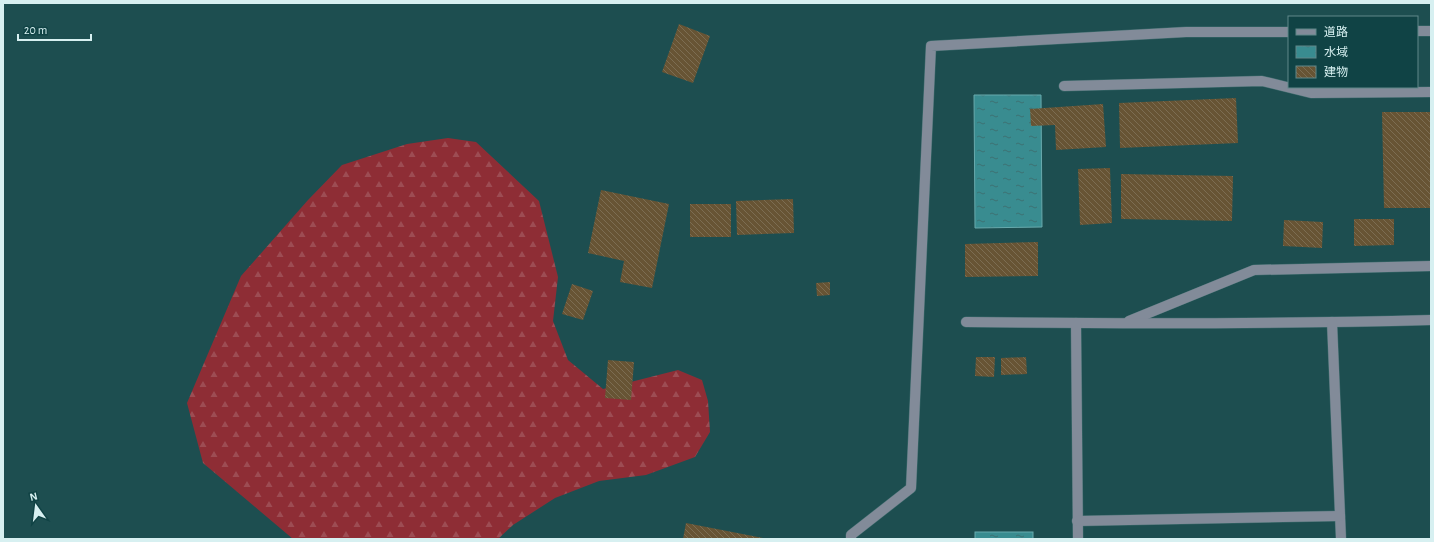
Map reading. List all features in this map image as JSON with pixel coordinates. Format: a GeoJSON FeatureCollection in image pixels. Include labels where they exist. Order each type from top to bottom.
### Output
{"type":"FeatureCollection","features":[{"type":"Feature","properties":{"kind":"street"},"geometry":{"type":"LineString","coordinates":[[1418,31],[1431,31]]}},
{"type":"Feature","properties":{"kind":"street"},"geometry":{"type":"LineString","coordinates":[[851,539],[851,535],[911,488],[931,46],[1186,32],[1288,32]]}},
{"type":"Feature","properties":{"kind":"street"},"geometry":{"type":"LineString","coordinates":[[1064,86],[1262,81],[1288,87]]}},
{"type":"Feature","properties":{"kind":"street"},"geometry":{"type":"LineString","coordinates":[[1291,88],[1311,93],[1431,92]]}},
{"type":"Feature","properties":{"kind":"street"},"geometry":{"type":"LineString","coordinates":[[1124,323],[1254,270],[1431,266]]}},
{"type":"Feature","properties":{"kind":"street"},"geometry":{"type":"LineString","coordinates":[[966,322],[1124,323],[1431,320]]}},
{"type":"Feature","properties":{"kind":"street"},"geometry":{"type":"LineString","coordinates":[[1332,322],[1341,539]]}},
{"type":"Feature","properties":{"kind":"street"},"geometry":{"type":"LineString","coordinates":[[1076,323],[1078,539]]}},
{"type":"Feature","properties":{"kind":"street"},"geometry":{"type":"LineString","coordinates":[[1077,522],[1340,516]]}},
{"type":"Feature","properties":{"kind":"green space"},"geometry":{"type":"Polygon","coordinates":[[[448,138],[476,142],[539,201],[558,277],[553,321],[568,360],[603,389],[678,370],[702,380],[708,401],[710,432],[695,457],[646,475],[599,481],[555,498],[513,525],[498,539],[293,539],[203,463],[187,403],[241,276],[308,200],[342,165],[407,144],[448,138]]]}},
{"type":"Feature","properties":{"kind":"water"},"geometry":{"type":"Polygon","coordinates":[[[974,95],[1041,95],[1042,227],[975,228],[974,95]]]}},
{"type":"Feature","properties":{"kind":"water"},"geometry":{"type":"Polygon","coordinates":[[[975,532],[1033,532],[1033,539],[975,539],[975,532]]]}},
{"type":"Feature","properties":{"kind":"building"},"geometry":{"type":"Polygon","coordinates":[[[679,24],[710,36],[693,83],[662,72],[679,24]]]}},
{"type":"Feature","properties":{"kind":"building"},"geometry":{"type":"Polygon","coordinates":[[[1236,98],[1238,143],[1120,148],[1119,103],[1236,98]]]}},
{"type":"Feature","properties":{"kind":"building"},"geometry":{"type":"Polygon","coordinates":[[[1103,104],[1106,147],[1056,150],[1055,125],[1031,126],[1030,109],[1103,104]]]}},
{"type":"Feature","properties":{"kind":"building"},"geometry":{"type":"Polygon","coordinates":[[[1382,112],[1431,112],[1431,208],[1384,208],[1382,112]]]}},
{"type":"Feature","properties":{"kind":"building"},"geometry":{"type":"Polygon","coordinates":[[[1110,168],[1112,223],[1080,225],[1078,169],[1110,168]]]}},
{"type":"Feature","properties":{"kind":"building"},"geometry":{"type":"Polygon","coordinates":[[[1121,174],[1233,176],[1232,221],[1121,219],[1121,174]]]}},
{"type":"Feature","properties":{"kind":"building"},"geometry":{"type":"Polygon","coordinates":[[[601,190],[669,204],[652,288],[620,282],[624,261],[588,253],[601,190]]]}},
{"type":"Feature","properties":{"kind":"building"},"geometry":{"type":"Polygon","coordinates":[[[793,199],[794,233],[737,235],[736,201],[793,199]]]}},
{"type":"Feature","properties":{"kind":"building"},"geometry":{"type":"Polygon","coordinates":[[[690,204],[731,204],[731,237],[690,237],[690,204]]]}},
{"type":"Feature","properties":{"kind":"building"},"geometry":{"type":"Polygon","coordinates":[[[1354,219],[1394,219],[1394,245],[1354,246],[1354,219]]]}},
{"type":"Feature","properties":{"kind":"building"},"geometry":{"type":"Polygon","coordinates":[[[1284,220],[1323,222],[1322,248],[1283,246],[1284,220]]]}},
{"type":"Feature","properties":{"kind":"building"},"geometry":{"type":"Polygon","coordinates":[[[1038,242],[1038,276],[965,277],[965,244],[1038,242]]]}},
{"type":"Feature","properties":{"kind":"building"},"geometry":{"type":"Polygon","coordinates":[[[830,282],[830,295],[817,296],[816,283],[830,282]]]}},
{"type":"Feature","properties":{"kind":"building"},"geometry":{"type":"Polygon","coordinates":[[[572,284],[593,291],[583,320],[562,314],[572,284]]]}},
{"type":"Feature","properties":{"kind":"building"},"geometry":{"type":"Polygon","coordinates":[[[976,357],[995,357],[994,377],[975,376],[976,357]]]}},
{"type":"Feature","properties":{"kind":"building"},"geometry":{"type":"Polygon","coordinates":[[[1026,357],[1027,374],[1001,375],[1001,358],[1026,357]]]}},
{"type":"Feature","properties":{"kind":"building"},"geometry":{"type":"Polygon","coordinates":[[[608,360],[634,362],[631,400],[605,398],[608,360]]]}},
{"type":"Feature","properties":{"kind":"building"},"geometry":{"type":"Polygon","coordinates":[[[686,523],[763,538],[763,539],[683,539],[686,523]]]}}]}
